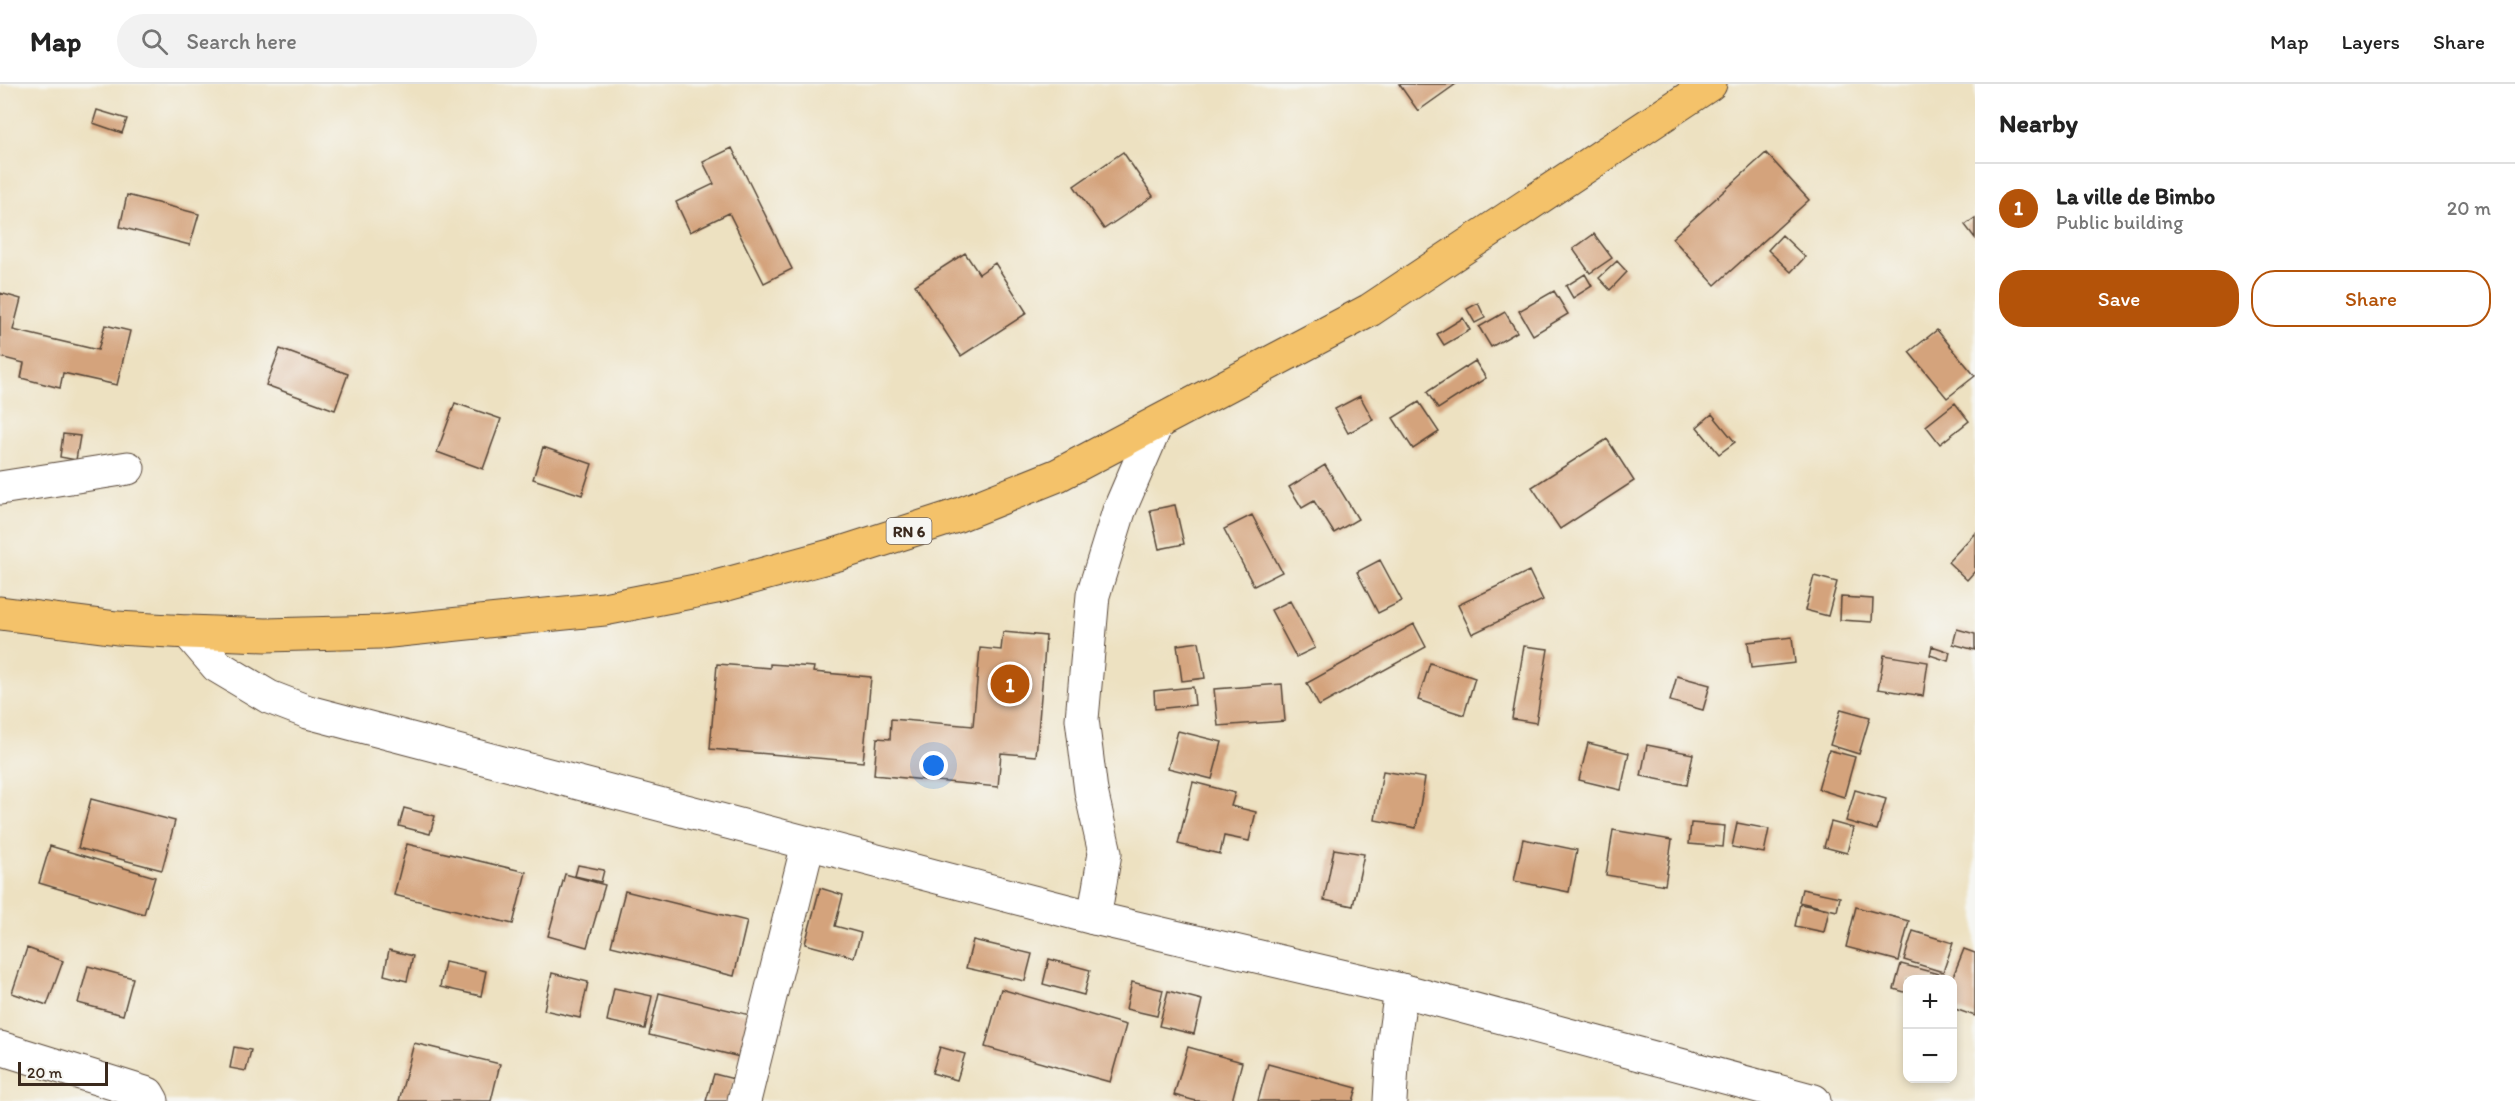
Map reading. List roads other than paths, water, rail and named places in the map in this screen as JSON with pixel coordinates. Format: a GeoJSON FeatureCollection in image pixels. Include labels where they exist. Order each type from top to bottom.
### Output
{"type":"FeatureCollection","features":[{"type":"Feature","properties":{"kind":"main road","name":"RN 6"},"geometry":{"type":"LineString","coordinates":[[0,613],[117,628],[188,632],[266,635],[381,632],[604,609],[716,587],[838,554],[956,516],[1058,475],[1370,310],[1710,84]]}},
{"type":"Feature","properties":{"kind":"street"},"geometry":{"type":"LineString","coordinates":[[1094,918],[1105,853],[1091,791],[1082,719],[1094,595],[1119,511],[1156,425]]}},
{"type":"Feature","properties":{"kind":"street"},"geometry":{"type":"LineString","coordinates":[[0,488],[128,468]]}},
{"type":"Feature","properties":{"kind":"street"},"geometry":{"type":"LineString","coordinates":[[188,632],[217,666],[269,697],[308,712],[1094,918],[1401,990],[1814,1101]]}},
{"type":"Feature","properties":{"kind":"street"},"geometry":{"type":"LineString","coordinates":[[744,1101],[808,844]]}},
{"type":"Feature","properties":{"kind":"street"},"geometry":{"type":"LineString","coordinates":[[1390,1101],[1393,1047],[1401,990]]}},
{"type":"Feature","properties":{"kind":"street"},"geometry":{"type":"LineString","coordinates":[[0,1048],[148,1094],[152,1101]]}},
{"type":"Feature","properties":{"kind":"place","name":"La ville de Bimbo"},"geometry":{"type":"Point","coordinates":[1010,684]}}]}
